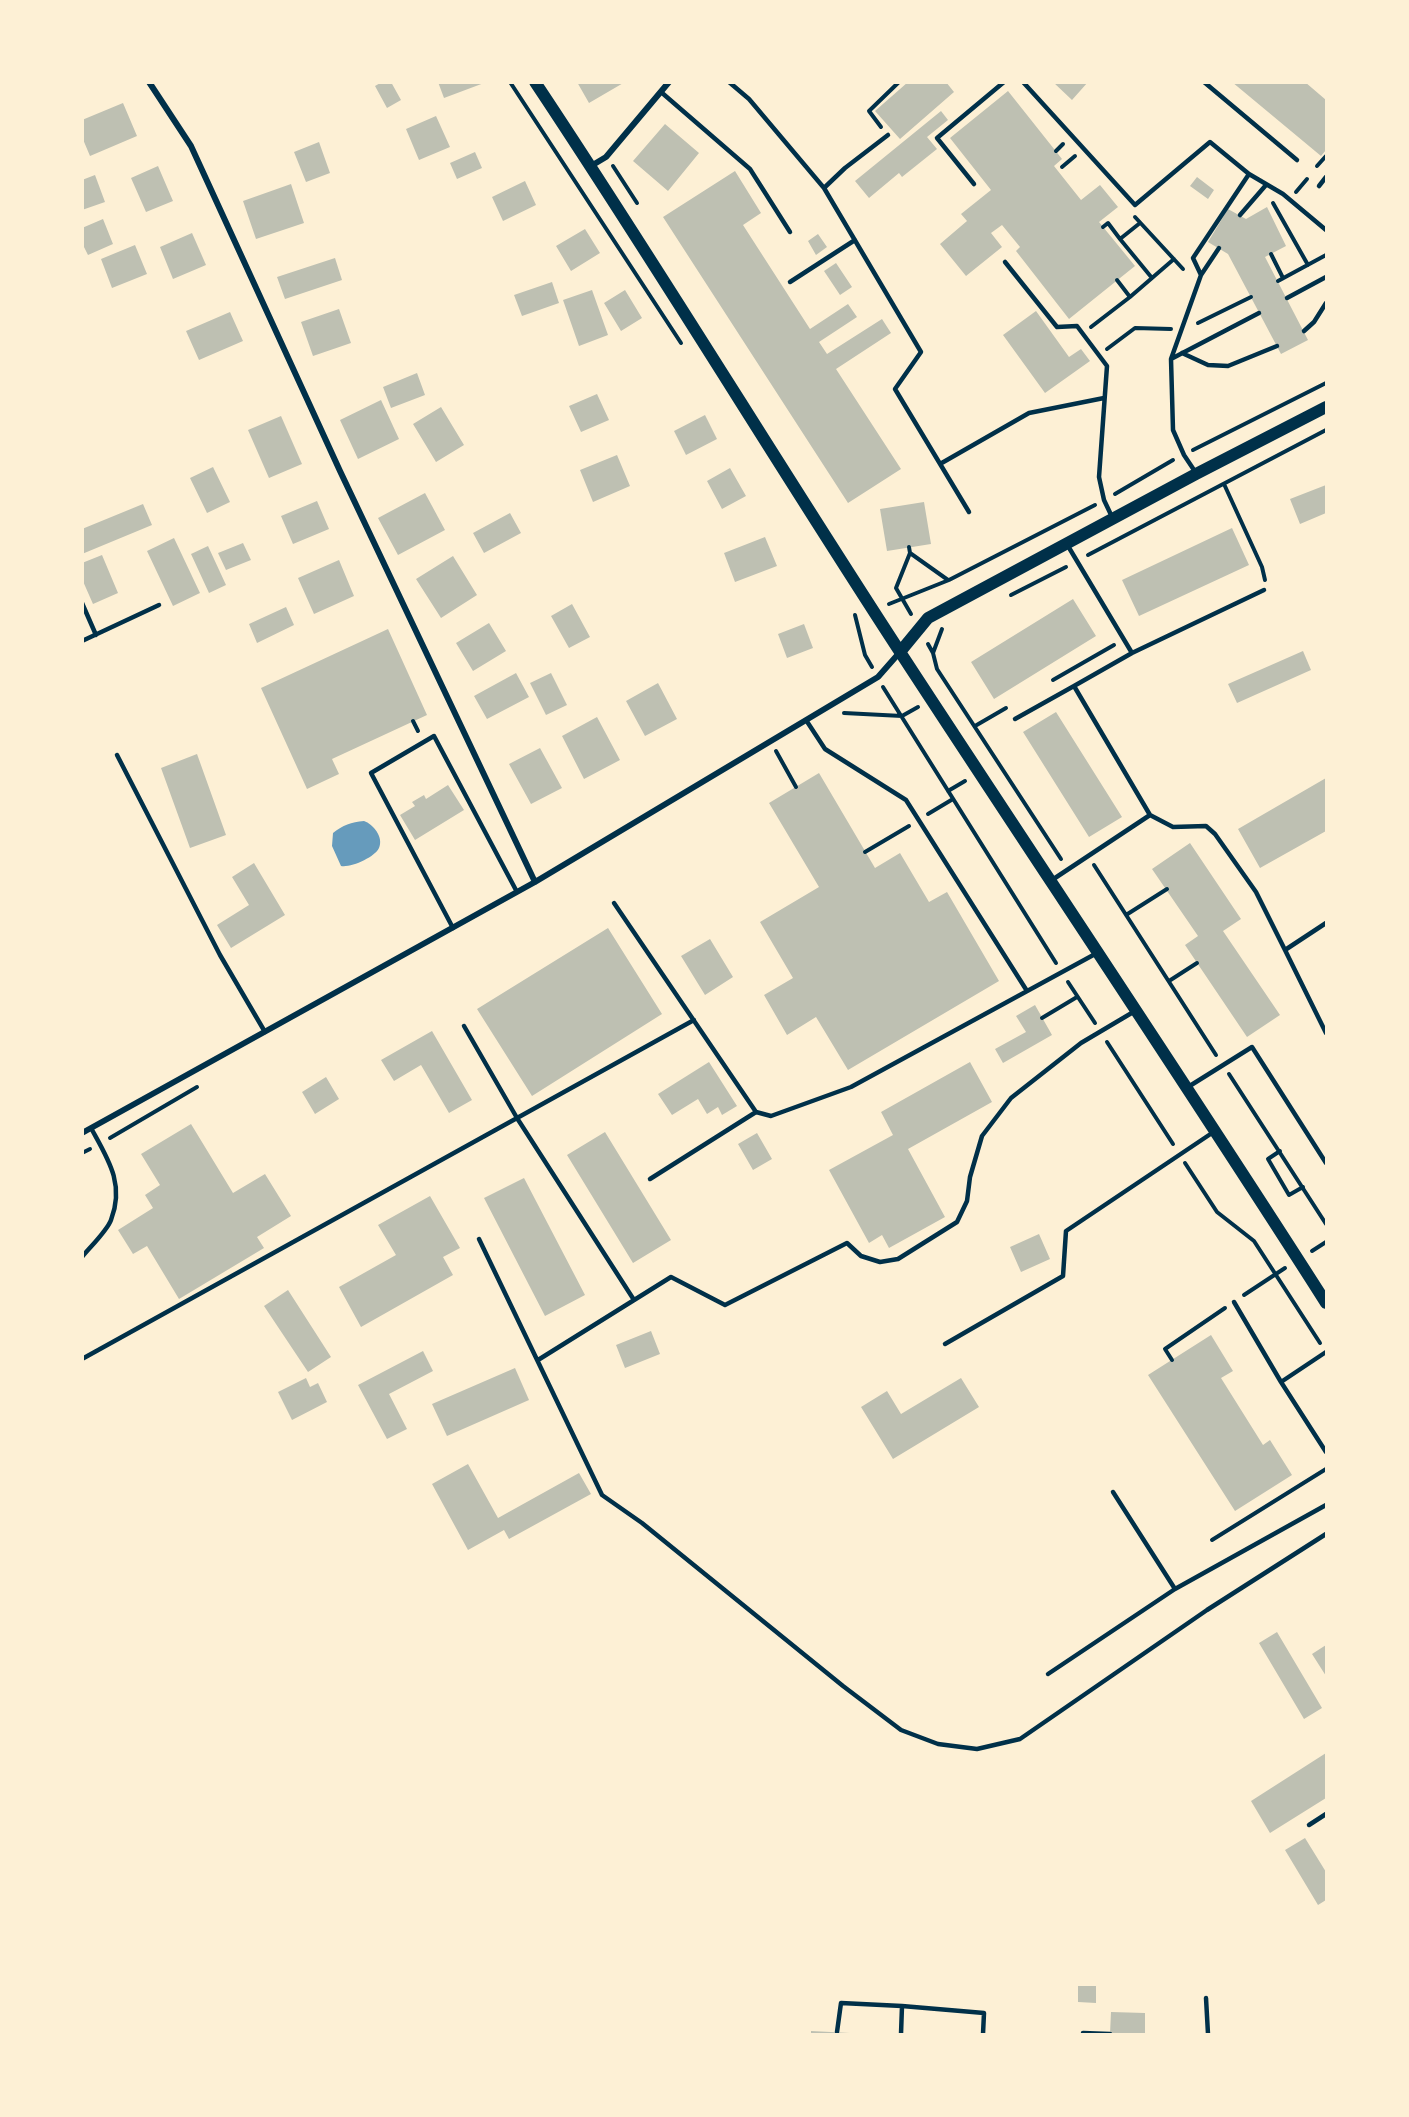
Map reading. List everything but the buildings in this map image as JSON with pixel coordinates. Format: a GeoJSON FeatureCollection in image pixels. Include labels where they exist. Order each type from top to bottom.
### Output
{"type":"FeatureCollection","features":[{"type":"Feature","properties":{"kind":"main road"},"geometry":{"type":"LineString","coordinates":[[535,82],[591,166],[900,652],[1188,1087],[1326,1303]]}},
{"type":"Feature","properties":{"kind":"main road"},"geometry":{"type":"LineString","coordinates":[[900,652],[928,618],[1326,407]]}},
{"type":"Feature","properties":{"kind":"street"},"geometry":{"type":"LineString","coordinates":[[149,82],[191,146],[340,471],[535,882]]}},
{"type":"Feature","properties":{"kind":"street"},"geometry":{"type":"LineString","coordinates":[[591,166],[606,157],[669,82]]}},
{"type":"Feature","properties":{"kind":"street"},"geometry":{"type":"LineString","coordinates":[[82,1133],[535,882],[878,677],[900,652]]}},
{"type":"Feature","properties":{"kind":"lane"},"geometry":{"type":"LineString","coordinates":[[729,82],[749,99],[824,188],[921,352],[895,389],[969,512]]}},
{"type":"Feature","properties":{"kind":"lane"},"geometry":{"type":"LineString","coordinates":[[974,184],[937,138],[1004,82]]}},
{"type":"Feature","properties":{"kind":"lane"},"geometry":{"type":"LineString","coordinates":[[1023,82],[1135,204],[1210,142],[1249,174],[1282,194],[1326,230]]}},
{"type":"Feature","properties":{"kind":"lane"},"geometry":{"type":"LineString","coordinates":[[1204,82],[1297,160]]}},
{"type":"Feature","properties":{"kind":"lane"},"geometry":{"type":"LineString","coordinates":[[661,92],[750,169],[790,232]]}},
{"type":"Feature","properties":{"kind":"lane"},"geometry":{"type":"LineString","coordinates":[[824,188],[845,168],[888,135]]}},
{"type":"Feature","properties":{"kind":"lane"},"geometry":{"type":"LineString","coordinates":[[1201,275],[1193,258],[1249,174]]}},
{"type":"Feature","properties":{"kind":"lane"},"geometry":{"type":"LineString","coordinates":[[1319,186],[1326,177]]}},
{"type":"Feature","properties":{"kind":"lane"},"geometry":{"type":"LineString","coordinates":[[1240,216],[1266,185]]}},
{"type":"Feature","properties":{"kind":"lane"},"geometry":{"type":"LineString","coordinates":[[790,282],[855,240]]}},
{"type":"Feature","properties":{"kind":"lane"},"geometry":{"type":"LineString","coordinates":[[1196,474],[1173,430],[1171,359],[1201,275],[1219,248]]}},
{"type":"Feature","properties":{"kind":"lane"},"geometry":{"type":"LineString","coordinates":[[1005,262],[1057,327],[1077,326],[1107,366],[1099,477],[1104,500],[1113,519]]}},
{"type":"Feature","properties":{"kind":"lane"},"geometry":{"type":"LineString","coordinates":[[1287,298],[1326,277]]}},
{"type":"Feature","properties":{"kind":"lane"},"geometry":{"type":"LineString","coordinates":[[1304,331],[1314,322],[1326,303]]}},
{"type":"Feature","properties":{"kind":"lane"},"geometry":{"type":"LineString","coordinates":[[1171,359],[1259,313]]}},
{"type":"Feature","properties":{"kind":"lane"},"geometry":{"type":"LineString","coordinates":[[1182,353],[1208,365],[1228,366],[1277,346]]}},
{"type":"Feature","properties":{"kind":"lane"},"geometry":{"type":"LineString","coordinates":[[940,464],[1029,413],[1104,398]]}},
{"type":"Feature","properties":{"kind":"lane"},"geometry":{"type":"LineString","coordinates":[[1066,544],[1132,653]]}},
{"type":"Feature","properties":{"kind":"lane"},"geometry":{"type":"LineString","coordinates":[[1015,719],[1132,653],[1264,590]]}},
{"type":"Feature","properties":{"kind":"lane"},"geometry":{"type":"LineString","coordinates":[[82,603],[96,635]]}},
{"type":"Feature","properties":{"kind":"lane"},"geometry":{"type":"LineString","coordinates":[[82,641],[159,605]]}},
{"type":"Feature","properties":{"kind":"lane"},"geometry":{"type":"LineString","coordinates":[[1074,686],[1150,815],[1173,827],[1206,826],[1215,834],[1256,892],[1326,1033]]}},
{"type":"Feature","properties":{"kind":"lane"},"geometry":{"type":"LineString","coordinates":[[806,720],[825,749],[906,800],[1027,991]]}},
{"type":"Feature","properties":{"kind":"lane"},"geometry":{"type":"LineString","coordinates":[[453,928],[371,773],[434,736],[517,892]]}},
{"type":"Feature","properties":{"kind":"lane"},"geometry":{"type":"LineString","coordinates":[[117,755],[220,955],[265,1032]]}},
{"type":"Feature","properties":{"kind":"lane"},"geometry":{"type":"LineString","coordinates":[[1052,881],[1150,815]]}},
{"type":"Feature","properties":{"kind":"lane"},"geometry":{"type":"LineString","coordinates":[[614,903],[756,1112],[771,1116],[851,1088],[1099,952]]}},
{"type":"Feature","properties":{"kind":"lane"},"geometry":{"type":"LineString","coordinates":[[1285,950],[1326,922]]}},
{"type":"Feature","properties":{"kind":"lane"},"geometry":{"type":"LineString","coordinates":[[538,1360],[671,1277],[725,1305],[847,1243],[861,1256],[880,1262],[898,1259],[957,1222],[967,1201],[970,1177],[982,1136],[1011,1098],[1081,1043],[1137,1010]]}},
{"type":"Feature","properties":{"kind":"lane"},"geometry":{"type":"LineString","coordinates":[[82,1359],[694,1020]]}},
{"type":"Feature","properties":{"kind":"lane"},"geometry":{"type":"LineString","coordinates":[[464,1026],[517,1118],[634,1300]]}},
{"type":"Feature","properties":{"kind":"lane"},"geometry":{"type":"LineString","coordinates":[[1188,1087],[1252,1047],[1326,1162]]}},
{"type":"Feature","properties":{"kind":"lane"},"geometry":{"type":"LineString","coordinates":[[650,1179],[756,1112]]}},
{"type":"Feature","properties":{"kind":"lane"},"geometry":{"type":"LineString","coordinates":[[82,1257],[111,1222],[117,1192],[114,1171],[91,1128]]}},
{"type":"Feature","properties":{"kind":"lane"},"geometry":{"type":"LineString","coordinates":[[945,1344],[1063,1275],[1066,1231],[1216,1130]]}},
{"type":"Feature","properties":{"kind":"lane"},"geometry":{"type":"LineString","coordinates":[[479,1239],[602,1495],[642,1523],[843,1686],[901,1730],[938,1744],[977,1749],[1020,1739],[1207,1610],[1326,1533]]}},
{"type":"Feature","properties":{"kind":"lane"},"geometry":{"type":"LineString","coordinates":[[1234,1302],[1326,1452]]}},
{"type":"Feature","properties":{"kind":"lane"},"geometry":{"type":"LineString","coordinates":[[1281,1382],[1326,1352]]}},
{"type":"Feature","properties":{"kind":"lane"},"geometry":{"type":"LineString","coordinates":[[1113,1491],[1175,1589]]}},
{"type":"Feature","properties":{"kind":"lane"},"geometry":{"type":"LineString","coordinates":[[1048,1674],[1175,1589],[1326,1505]]}},
{"type":"Feature","properties":{"kind":"lane"},"geometry":{"type":"LineString","coordinates":[[1309,1825],[1326,1814]]}},
{"type":"Feature","properties":{"kind":"lane"},"geometry":{"type":"LineString","coordinates":[[1206,1998],[1208,2034]]}},
{"type":"Feature","properties":{"kind":"lane"},"geometry":{"type":"LineString","coordinates":[[837,2032],[841,2003],[984,2013],[983,2034]]}},
{"type":"Feature","properties":{"kind":"lane"},"geometry":{"type":"LineString","coordinates":[[901,2034],[902,2006]]}},
{"type":"Feature","properties":{"kind":"lane"},"geometry":{"type":"LineString","coordinates":[[1083,2034],[1110,2034]]}},
{"type":"Feature","properties":{"kind":"path"},"geometry":{"type":"LineString","coordinates":[[510,82],[687,352]]}},
{"type":"Feature","properties":{"kind":"path"},"geometry":{"type":"LineString","coordinates":[[888,135],[869,111],[899,82]]}},
{"type":"Feature","properties":{"kind":"path"},"geometry":{"type":"LineString","coordinates":[[1062,167],[1078,154],[1066,141]]}},
{"type":"Feature","properties":{"kind":"path"},"geometry":{"type":"LineString","coordinates":[[1259,193],[1272,202],[1308,265]]}},
{"type":"Feature","properties":{"kind":"path"},"geometry":{"type":"LineString","coordinates":[[1132,214],[1186,273]]}},
{"type":"Feature","properties":{"kind":"path"},"geometry":{"type":"LineString","coordinates":[[1273,220],[1280,216]]}},
{"type":"Feature","properties":{"kind":"path"},"geometry":{"type":"LineString","coordinates":[[1103,227],[1108,223],[1152,278]]}},
{"type":"Feature","properties":{"kind":"path"},"geometry":{"type":"LineString","coordinates":[[1120,239],[1140,223]]}},
{"type":"Feature","properties":{"kind":"path"},"geometry":{"type":"LineString","coordinates":[[1270,254],[1283,278]]}},
{"type":"Feature","properties":{"kind":"path"},"geometry":{"type":"LineString","coordinates":[[1278,281],[1326,255]]}},
{"type":"Feature","properties":{"kind":"path"},"geometry":{"type":"LineString","coordinates":[[1083,333],[1174,259]]}},
{"type":"Feature","properties":{"kind":"path"},"geometry":{"type":"LineString","coordinates":[[1117,280],[1130,297]]}},
{"type":"Feature","properties":{"kind":"path"},"geometry":{"type":"LineString","coordinates":[[1099,356],[1135,328],[1183,329],[1251,297]]}},
{"type":"Feature","properties":{"kind":"path"},"geometry":{"type":"LineString","coordinates":[[1170,329],[1175,320]]}},
{"type":"Feature","properties":{"kind":"path"},"geometry":{"type":"LineString","coordinates":[[1002,599],[1326,430]]}},
{"type":"Feature","properties":{"kind":"path"},"geometry":{"type":"LineString","coordinates":[[1224,484],[1262,567],[1265,580],[1264,590]]}},
{"type":"Feature","properties":{"kind":"path"},"geometry":{"type":"LineString","coordinates":[[903,599],[896,588],[910,553],[909,547]]}},
{"type":"Feature","properties":{"kind":"path"},"geometry":{"type":"LineString","coordinates":[[910,553],[949,580]]}},
{"type":"Feature","properties":{"kind":"path"},"geometry":{"type":"LineString","coordinates":[[854,609],[865,655]]}},
{"type":"Feature","properties":{"kind":"path"},"geometry":{"type":"LineString","coordinates":[[943,628],[933,653],[937,669],[1068,870]]}},
{"type":"Feature","properties":{"kind":"path"},"geometry":{"type":"LineString","coordinates":[[889,695],[1077,997],[1217,1212],[1254,1241],[1326,1352]]}},
{"type":"Feature","properties":{"kind":"path"},"geometry":{"type":"LineString","coordinates":[[836,713],[902,717]]}},
{"type":"Feature","properties":{"kind":"path"},"geometry":{"type":"LineString","coordinates":[[775,749],[796,787]]}},
{"type":"Feature","properties":{"kind":"path"},"geometry":{"type":"LineString","coordinates":[[1088,856],[1326,1224]]}},
{"type":"Feature","properties":{"kind":"path"},"geometry":{"type":"LineString","coordinates":[[1126,915],[1167,889]]}},
{"type":"Feature","properties":{"kind":"path"},"geometry":{"type":"LineString","coordinates":[[1169,981],[1197,963]]}},
{"type":"Feature","properties":{"kind":"path"},"geometry":{"type":"LineString","coordinates":[[1042,1018],[1077,997]]}},
{"type":"Feature","properties":{"kind":"path"},"geometry":{"type":"LineString","coordinates":[[1280,1151],[1268,1159],[1289,1196],[1303,1187]]}},
{"type":"Feature","properties":{"kind":"path"},"geometry":{"type":"LineString","coordinates":[[1212,1540],[1326,1469]]}},
{"type":"Feature","properties":{"kind":"water"},"geometry":{"type":"Polygon","coordinates":[[[364,821],[377,832],[380,840],[379,848],[373,855],[362,861],[341,866],[332,846],[333,833],[347,824],[364,821]]]}}]}
